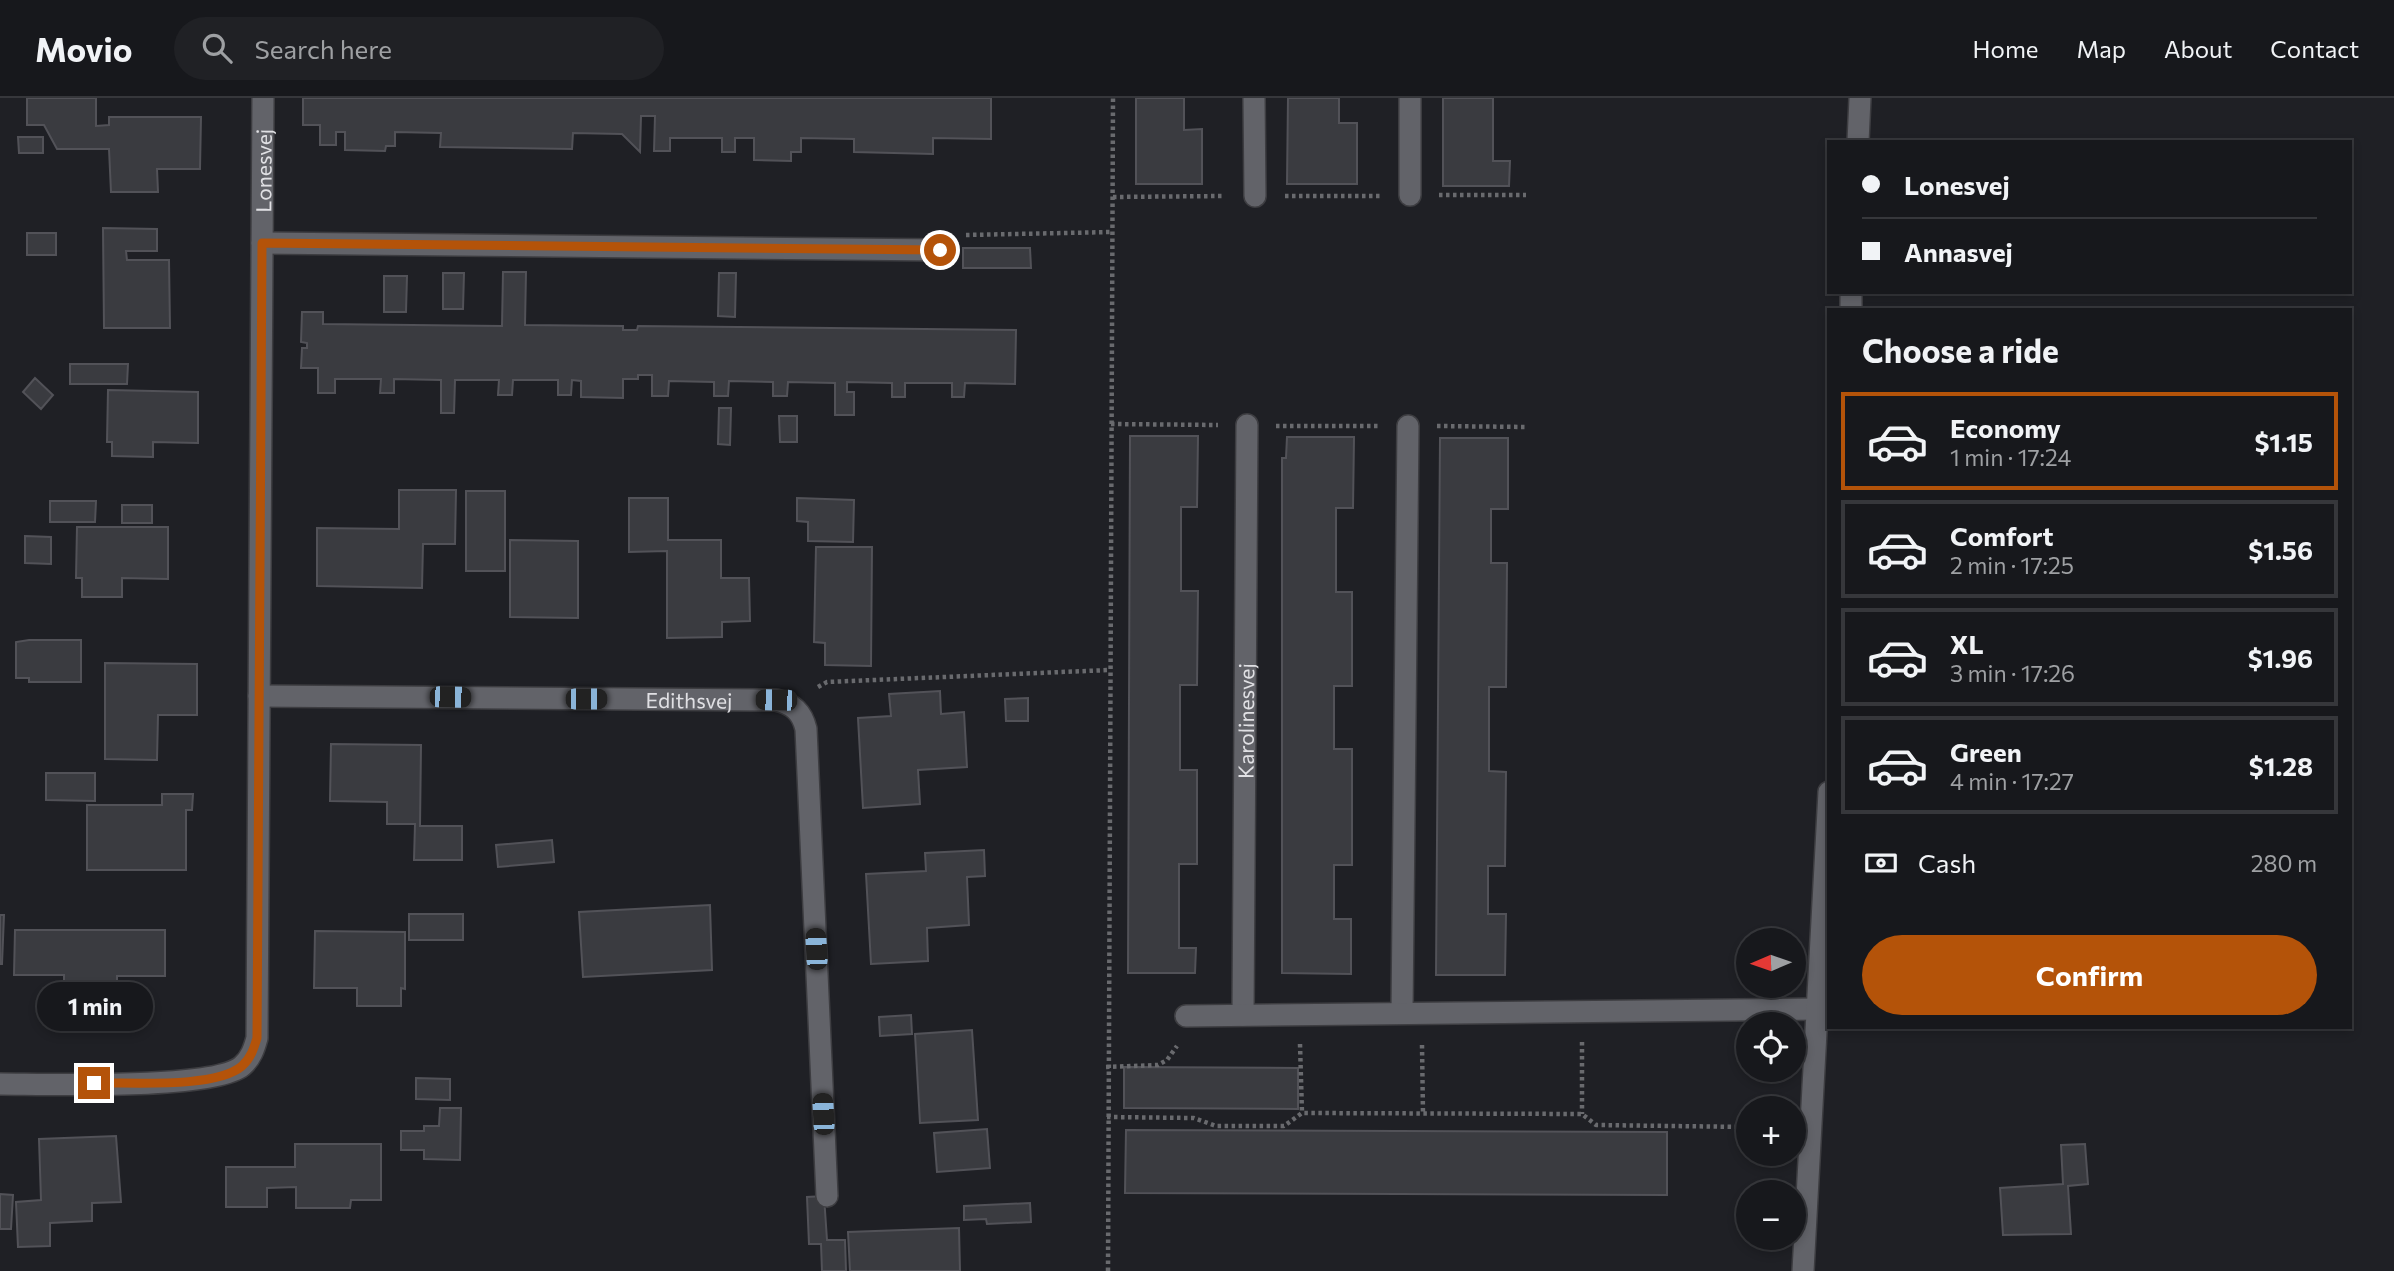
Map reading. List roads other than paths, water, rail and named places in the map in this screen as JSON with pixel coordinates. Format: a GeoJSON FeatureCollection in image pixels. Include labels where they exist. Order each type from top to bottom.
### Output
{"type":"FeatureCollection","features":[{"type":"Feature","properties":{"kind":"street","name":"Lonesvej"},"geometry":{"type":"LineString","coordinates":[[0,1084],[200,1080],[241,1067],[252,1054],[257,1038],[263,98]]}},
{"type":"Feature","properties":{"kind":"street"},"geometry":{"type":"LineString","coordinates":[[1254,98],[1255,196]]}},
{"type":"Feature","properties":{"kind":"street"},"geometry":{"type":"LineString","coordinates":[[1410,98],[1410,195]]}},
{"type":"Feature","properties":{"kind":"street"},"geometry":{"type":"LineString","coordinates":[[1858,140],[1860,98]]}},
{"type":"Feature","properties":{"kind":"street","name":"Lonesvej"},"geometry":{"type":"LineString","coordinates":[[262,243],[940,250]]}},
{"type":"Feature","properties":{"kind":"street","name":"Karolinesvej"},"geometry":{"type":"LineString","coordinates":[[1243,1015],[1247,425]]}},
{"type":"Feature","properties":{"kind":"street"},"geometry":{"type":"LineString","coordinates":[[1408,426],[1412,1013]]}},
{"type":"Feature","properties":{"kind":"street","name":"Edithsvej"},"geometry":{"type":"LineString","coordinates":[[259,696],[776,700],[797,709],[804,718],[806,729],[827,1196]]}},
{"type":"Feature","properties":{"kind":"street"},"geometry":{"type":"LineString","coordinates":[[1803,1271],[1827,835]]}},
{"type":"Feature","properties":{"kind":"street"},"geometry":{"type":"LineString","coordinates":[[1186,1016],[1819,1009]]}}]}
